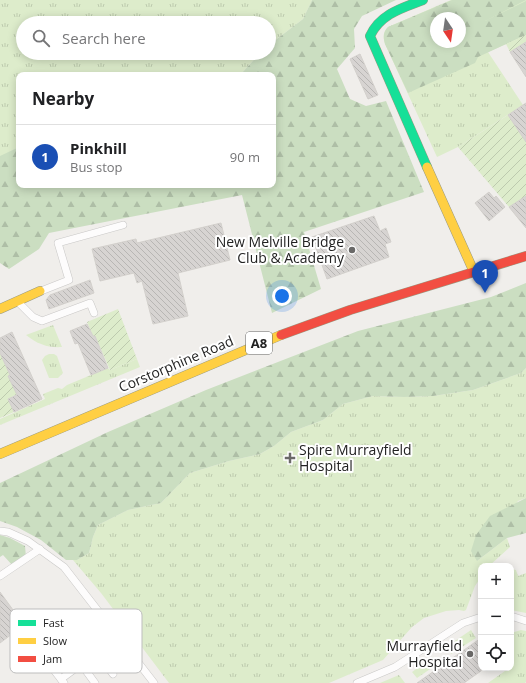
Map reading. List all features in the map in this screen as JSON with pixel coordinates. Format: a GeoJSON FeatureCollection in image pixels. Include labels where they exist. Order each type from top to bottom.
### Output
{"type":"FeatureCollection","features":[{"type":"Feature","properties":{"kind":"main road"},"geometry":{"type":"LineString","coordinates":[[423,0],[382,18],[373,28],[370,36],[474,272]]}},
{"type":"Feature","properties":{"kind":"main road","name":"Corstorphine Road"},"geometry":{"type":"LineString","coordinates":[[0,454],[287,332],[350,310],[526,256]]}},
{"type":"Feature","properties":{"kind":"main road"},"geometry":{"type":"LineString","coordinates":[[0,309],[40,291]]}},
{"type":"Feature","properties":{"kind":"lane"},"geometry":{"type":"LineString","coordinates":[[40,291],[69,280],[58,242],[122,225]]}},
{"type":"Feature","properties":{"kind":"lane"},"geometry":{"type":"LineString","coordinates":[[17,301],[33,317],[42,321],[90,303],[94,312]]}},
{"type":"Feature","properties":{"kind":"lane"},"geometry":{"type":"LineString","coordinates":[[0,531],[8,532],[28,541],[64,567],[96,609]]}},
{"type":"Feature","properties":{"kind":"lane"},"geometry":{"type":"LineString","coordinates":[[0,576],[40,549]]}},
{"type":"Feature","properties":{"kind":"lane"},"geometry":{"type":"LineString","coordinates":[[514,617],[526,621]]}},
{"type":"Feature","properties":{"kind":"lane"},"geometry":{"type":"LineString","coordinates":[[357,683],[395,667],[463,623],[478,618]]}},
{"type":"Feature","properties":{"kind":"lane"},"geometry":{"type":"LineString","coordinates":[[142,668],[154,683]]}},
{"type":"Feature","properties":{"kind":"lane"},"geometry":{"type":"LineString","coordinates":[[57,673],[63,681],[71,673]]}},
{"type":"Feature","properties":{"kind":"lane"},"geometry":{"type":"LineString","coordinates":[[88,673],[95,683]]}},
{"type":"Feature","properties":{"kind":"green space"},"geometry":{"type":"Polygon","coordinates":[[[0,0],[312,0],[303,19],[276,40],[276,16],[16,16],[16,60],[254,60],[243,72],[16,72],[16,149],[0,157],[0,0]]]}},
{"type":"Feature","properties":{"kind":"green space"},"geometry":{"type":"Polygon","coordinates":[[[312,0],[396,0],[362,16],[354,29],[355,48],[337,69],[350,99],[366,106],[386,101],[424,192],[304,232],[321,289],[272,313],[242,195],[49,233],[39,249],[9,269],[0,263],[0,156],[16,148],[16,188],[276,188],[276,72],[243,72],[254,60],[276,60],[276,40],[303,19],[312,0]]]}},
{"type":"Feature","properties":{"kind":"green space"},"geometry":{"type":"Polygon","coordinates":[[[451,0],[526,0],[526,35],[488,52],[523,105],[458,147],[437,157],[385,44],[385,31],[388,27],[451,0]]]}},
{"type":"Feature","properties":{"kind":"green space"},"geometry":{"type":"Polygon","coordinates":[[[452,0],[526,0],[485,21],[526,1],[526,35],[478,57],[475,63],[408,93],[385,44],[385,31],[388,27],[452,0]]]}},
{"type":"Feature","properties":{"kind":"green space"},"geometry":{"type":"Polygon","coordinates":[[[526,35],[526,42],[510,52],[506,44],[526,35]]]}},
{"type":"Feature","properties":{"kind":"green space"},"geometry":{"type":"Polygon","coordinates":[[[508,115],[526,142],[526,196],[509,207],[458,147],[508,115]]]}},
{"type":"Feature","properties":{"kind":"green space"},"geometry":{"type":"Polygon","coordinates":[[[526,283],[526,368],[521,373],[473,390],[433,396],[373,396],[343,404],[323,420],[291,432],[274,446],[260,454],[229,461],[190,473],[161,503],[128,510],[98,525],[89,553],[77,560],[66,560],[41,540],[17,527],[0,521],[0,483],[108,432],[206,390],[358,331],[491,297],[526,283]]]}},
{"type":"Feature","properties":{"kind":"green space"},"geometry":{"type":"Polygon","coordinates":[[[118,309],[137,359],[110,370],[87,322],[118,309]]]}},
{"type":"Feature","properties":{"kind":"green space"},"geometry":{"type":"Polygon","coordinates":[[[53,325],[62,347],[43,345],[26,335],[53,325]]]}},
{"type":"Feature","properties":{"kind":"green space"},"geometry":{"type":"Polygon","coordinates":[[[0,353],[10,375],[8,376],[17,394],[8,399],[14,412],[0,418],[0,353]]]}},
{"type":"Feature","properties":{"kind":"green space"},"geometry":{"type":"Polygon","coordinates":[[[49,354],[54,354],[57,356],[63,373],[58,378],[49,378],[42,360],[49,354]]]}},
{"type":"Feature","properties":{"kind":"green space"},"geometry":{"type":"Polygon","coordinates":[[[137,359],[140,367],[0,425],[0,419],[45,399],[43,394],[58,388],[62,389],[67,385],[108,368],[110,370],[137,359]]]}},
{"type":"Feature","properties":{"kind":"green space"},"geometry":{"type":"Polygon","coordinates":[[[526,368],[526,498],[518,501],[477,561],[507,538],[510,547],[492,563],[478,563],[478,582],[466,610],[446,611],[424,618],[412,627],[383,660],[329,683],[169,683],[142,647],[142,609],[113,609],[73,560],[77,560],[89,553],[98,525],[128,510],[161,503],[190,473],[229,461],[260,454],[274,446],[291,432],[323,420],[343,404],[373,396],[433,396],[473,390],[521,373],[526,368]]]}},
{"type":"Feature","properties":{"kind":"green space"},"geometry":{"type":"Polygon","coordinates":[[[526,498],[526,533],[507,538],[477,561],[471,551],[476,535],[490,516],[526,498]]]}},
{"type":"Feature","properties":{"kind":"green space"},"geometry":{"type":"Polygon","coordinates":[[[0,535],[10,538],[25,546],[26,557],[13,566],[3,555],[0,557],[0,535]]]}},
{"type":"Feature","properties":{"kind":"green space"},"geometry":{"type":"Polygon","coordinates":[[[514,570],[516,570],[518,576],[526,573],[526,613],[514,611],[514,570]]]}},
{"type":"Feature","properties":{"kind":"green space"},"geometry":{"type":"Polygon","coordinates":[[[471,630],[476,638],[451,654],[449,645],[471,630]]]}},
{"type":"Feature","properties":{"kind":"green space"},"geometry":{"type":"Polygon","coordinates":[[[521,630],[526,631],[526,682],[488,683],[505,671],[514,671],[514,632],[521,630]]]}},
{"type":"Feature","properties":{"kind":"green space"},"geometry":{"type":"Polygon","coordinates":[[[433,657],[438,660],[441,659],[442,661],[417,678],[412,672],[433,657]]]}},
{"type":"Feature","properties":{"kind":"green space"},"geometry":{"type":"Polygon","coordinates":[[[399,675],[405,683],[380,683],[399,675]]]}},
{"type":"Feature","properties":{"kind":"building"},"geometry":{"type":"Polygon","coordinates":[[[526,42],[526,77],[510,52],[526,42]]]}},
{"type":"Feature","properties":{"kind":"building"},"geometry":{"type":"Polygon","coordinates":[[[360,54],[378,95],[368,99],[350,59],[360,54]]]}},
{"type":"Feature","properties":{"kind":"building"},"geometry":{"type":"Polygon","coordinates":[[[526,103],[526,142],[508,115],[526,103]]]}},
{"type":"Feature","properties":{"kind":"building"},"geometry":{"type":"Polygon","coordinates":[[[489,192],[494,198],[496,196],[505,207],[489,221],[475,203],[489,192]]]}},
{"type":"Feature","properties":{"kind":"building"},"geometry":{"type":"Polygon","coordinates":[[[526,196],[526,228],[509,207],[526,196]]]}},
{"type":"Feature","properties":{"kind":"building","name":"New Melville Bridge Club & Academy"},"geometry":{"type":"Polygon","coordinates":[[[374,216],[380,231],[386,228],[391,242],[385,244],[389,257],[327,279],[312,237],[374,216]]]}},
{"type":"Feature","properties":{"kind":"building"},"geometry":{"type":"Polygon","coordinates":[[[221,223],[230,260],[178,273],[188,316],[153,324],[142,281],[137,283],[134,273],[100,281],[92,249],[136,239],[137,243],[221,223]]]}},
{"type":"Feature","properties":{"kind":"building"},"geometry":{"type":"Polygon","coordinates":[[[90,280],[94,293],[49,309],[46,300],[50,295],[90,280]]]}},
{"type":"Feature","properties":{"kind":"building"},"geometry":{"type":"Polygon","coordinates":[[[87,324],[93,336],[95,336],[108,368],[91,375],[78,343],[75,344],[70,331],[87,324]]]}},
{"type":"Feature","properties":{"kind":"building"},"geometry":{"type":"Polygon","coordinates":[[[12,332],[42,399],[14,412],[8,399],[17,395],[8,376],[10,375],[0,353],[0,338],[12,332]]]}},
{"type":"Feature","properties":{"kind":"building"},"geometry":{"type":"Polygon","coordinates":[[[0,592],[12,609],[10,609],[10,636],[0,643],[0,592]]]}},
{"type":"Feature","properties":{"kind":"building","name":"Murrayfield Hospital"},"geometry":{"type":"Polygon","coordinates":[[[478,640],[478,671],[481,671],[464,683],[417,683],[478,640]]]}},
{"type":"Feature","properties":{"kind":"traffic: fast"},"geometry":{"type":"LineString","coordinates":[[423,0],[400,9],[386,17],[374,28],[370,36],[427,167]]}},
{"type":"Feature","properties":{"kind":"traffic: slow"},"geometry":{"type":"LineString","coordinates":[[427,167],[474,272]]}},
{"type":"Feature","properties":{"kind":"traffic: slow"},"geometry":{"type":"LineString","coordinates":[[0,309],[40,291]]}},
{"type":"Feature","properties":{"kind":"traffic: slow"},"geometry":{"type":"LineString","coordinates":[[0,454],[281,335]]}},
{"type":"Feature","properties":{"kind":"traffic: jam"},"geometry":{"type":"LineString","coordinates":[[281,335],[350,310],[526,256]]}},
{"type":"Feature","properties":{"kind":"place","name":"New Melville Bridge Club & Academy"},"geometry":{"type":"Point","coordinates":[352,250]}},
{"type":"Feature","properties":{"kind":"place","name":"Pinkhill"},"geometry":{"type":"Point","coordinates":[485,293]}},
{"type":"Feature","properties":{"kind":"place","name":"Spire Murrayfield Hospital"},"geometry":{"type":"Point","coordinates":[290,458]}},
{"type":"Feature","properties":{"kind":"place","name":"Murrayfield Hospital"},"geometry":{"type":"Point","coordinates":[470,654]}}]}
